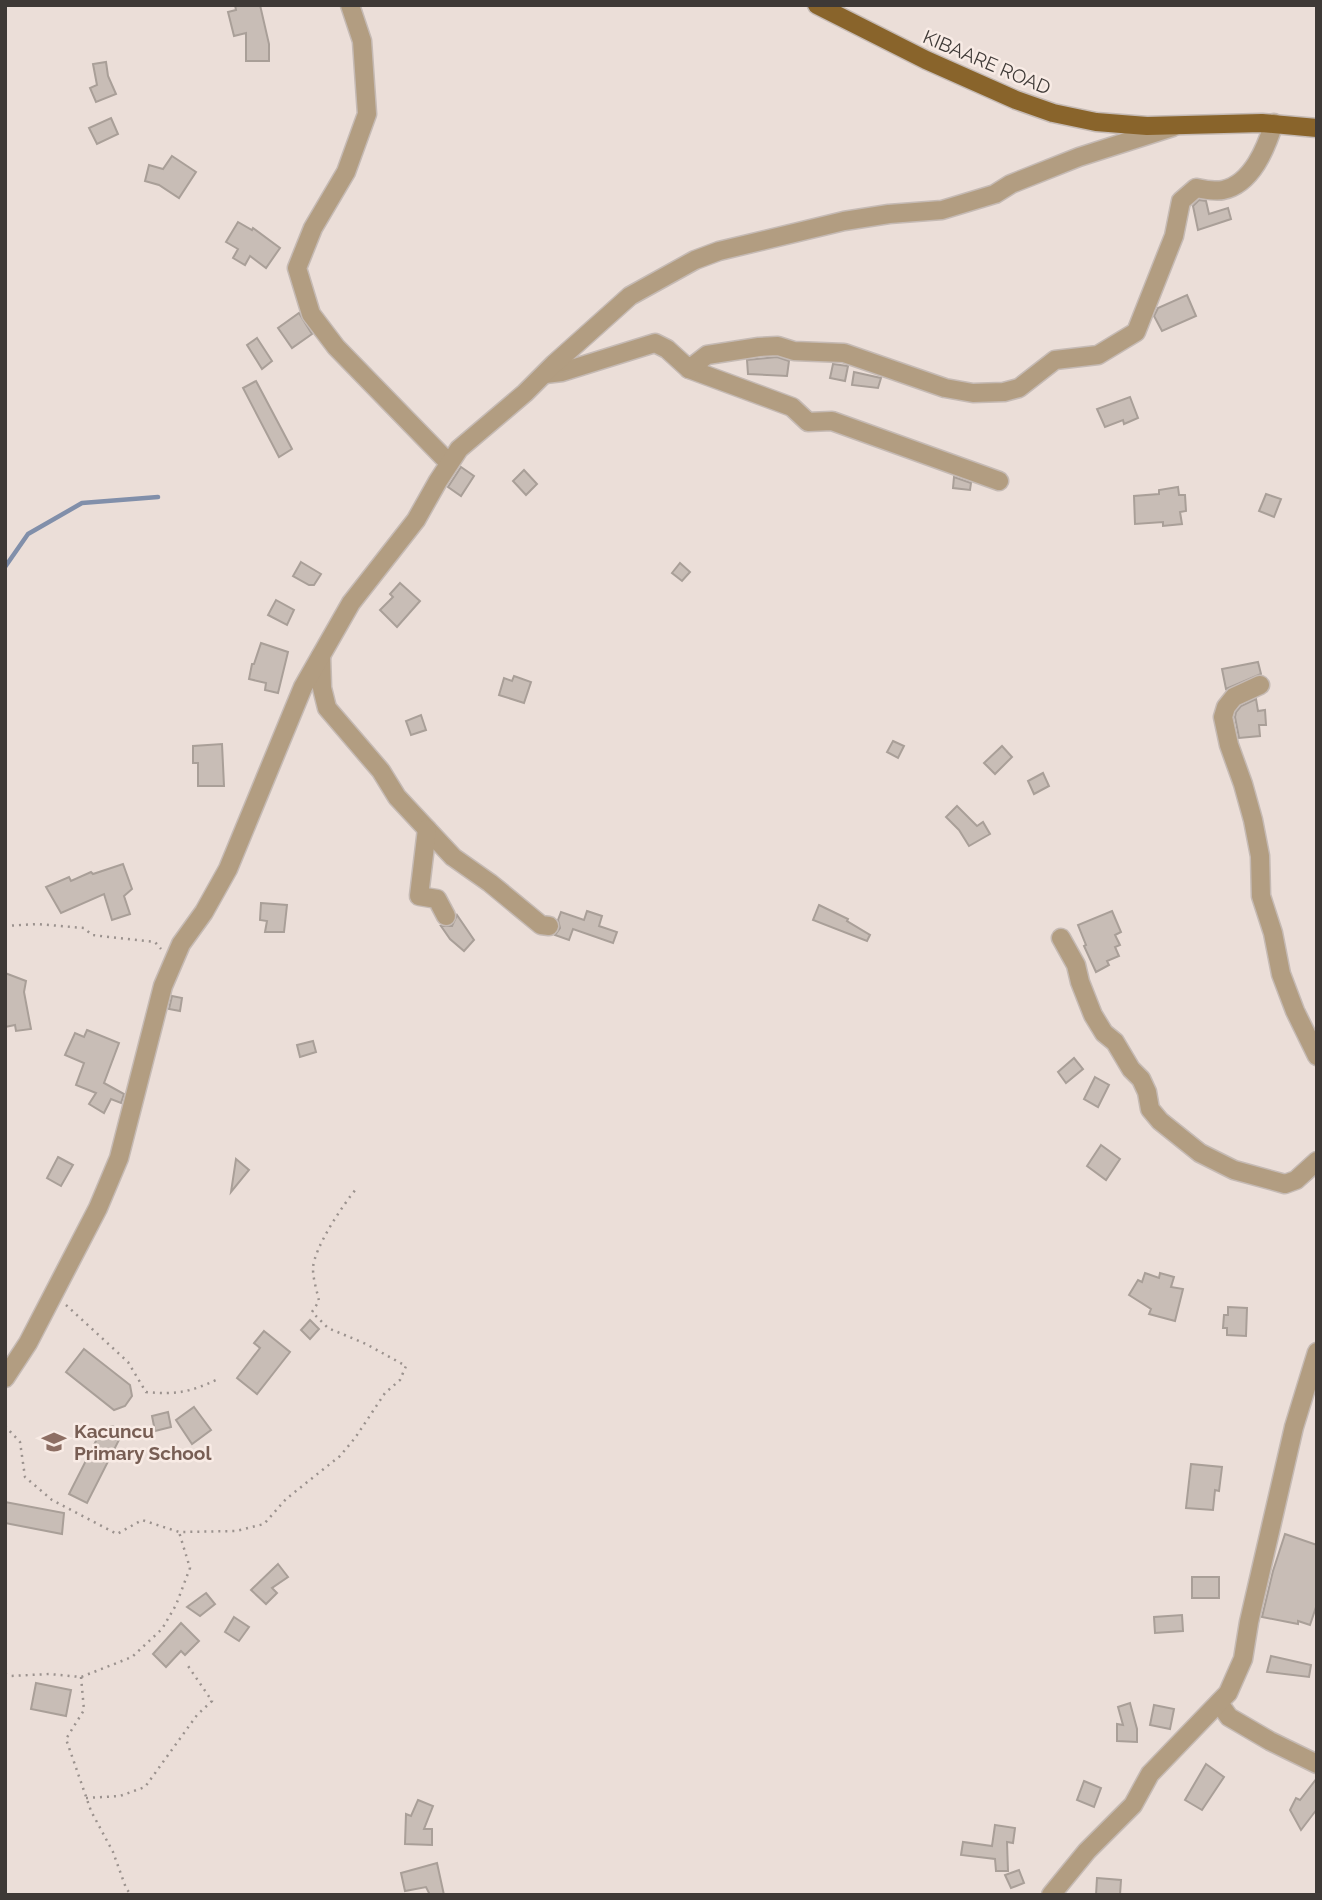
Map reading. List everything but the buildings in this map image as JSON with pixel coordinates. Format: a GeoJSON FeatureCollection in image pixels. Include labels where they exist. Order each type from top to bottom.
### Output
{"type":"FeatureCollection","features":[{"type":"Feature","properties":{"kind":"main road","name":"KIBAARE ROAD"},"geometry":{"type":"LineString","coordinates":[[817,5],[926,60],[1016,100],[1053,113],[1096,122],[1147,126],[1273,123],[1317,128]]}},
{"type":"Feature","properties":{"kind":"street"},"geometry":{"type":"LineString","coordinates":[[350,5],[362,41],[367,114],[346,172],[313,229],[297,268],[311,314],[336,346],[449,463]]}},
{"type":"Feature","properties":{"kind":"street"},"geometry":{"type":"LineString","coordinates":[[689,369],[707,355],[778,346],[794,351],[844,353],[945,388],[973,393],[1004,392],[1019,388],[1055,360],[1098,355],[1136,332],[1174,236],[1181,201],[1196,188],[1222,191],[1241,184],[1267,147],[1273,123]]}},
{"type":"Feature","properties":{"kind":"street"},"geometry":{"type":"LineString","coordinates":[[5,1378],[28,1343],[98,1208],[119,1158],[163,986],[172,962],[228,869],[303,687],[351,603],[416,520],[459,449],[630,296],[695,260],[719,251],[844,220],[942,210],[967,200],[995,194],[1011,184],[1079,157],[1180,125]]}},
{"type":"Feature","properties":{"kind":"street"},"geometry":{"type":"LineString","coordinates":[[545,374],[562,372],[654,342],[667,349],[689,369],[792,407],[808,422],[832,421],[999,481]]}},
{"type":"Feature","properties":{"kind":"street"},"geometry":{"type":"LineString","coordinates":[[321,656],[322,688],[327,708],[381,771],[397,797],[453,857],[541,925],[549,926]]}},
{"type":"Feature","properties":{"kind":"street"},"geometry":{"type":"LineString","coordinates":[[1260,685],[1234,697],[1226,706],[1223,717],[1253,820],[1260,856],[1261,896],[1273,933],[1281,974],[1303,1031],[1317,1056]]}},
{"type":"Feature","properties":{"kind":"street"},"geometry":{"type":"LineString","coordinates":[[426,829],[419,896],[437,899],[446,916]]}},
{"type":"Feature","properties":{"kind":"street"},"geometry":{"type":"LineString","coordinates":[[1061,938],[1076,965],[1093,1015],[1141,1079],[1147,1091],[1150,1109],[1160,1121],[1200,1153],[1234,1170],[1285,1184],[1296,1180],[1317,1161]]}},
{"type":"Feature","properties":{"kind":"street"},"geometry":{"type":"LineString","coordinates":[[1051,1895],[1087,1852],[1133,1805],[1150,1774],[1228,1693],[1243,1659],[1294,1427],[1317,1352]]}},
{"type":"Feature","properties":{"kind":"street"},"geometry":{"type":"LineString","coordinates":[[1219,1703],[1229,1717],[1317,1764]]}},
{"type":"Feature","properties":{"kind":"path"},"geometry":{"type":"LineString","coordinates":[[5,926],[37,924],[84,928],[92,935],[155,942],[172,962]]}},
{"type":"Feature","properties":{"kind":"path"},"geometry":{"type":"LineString","coordinates":[[5,1426],[20,1442],[25,1477],[52,1500],[117,1534],[142,1520],[179,1532],[236,1531],[264,1524],[286,1499],[340,1456],[385,1393],[401,1380],[406,1366],[366,1343],[328,1328],[312,1312],[319,1301],[313,1267],[328,1230],[357,1188]]}},
{"type":"Feature","properties":{"kind":"path"},"geometry":{"type":"LineString","coordinates":[[53,1294],[128,1362],[146,1392],[173,1395],[195,1390],[218,1379]]}},
{"type":"Feature","properties":{"kind":"path"},"geometry":{"type":"LineString","coordinates":[[5,1674],[81,1677],[132,1657],[162,1629],[176,1605],[190,1568],[179,1532]]}},
{"type":"Feature","properties":{"kind":"path"},"geometry":{"type":"LineString","coordinates":[[86,1798],[120,1796],[145,1787],[197,1715],[212,1701],[186,1663]]}},
{"type":"Feature","properties":{"kind":"path"},"geometry":{"type":"LineString","coordinates":[[81,1677],[84,1710],[66,1739],[91,1811],[113,1852],[131,1895]]}},
{"type":"Feature","properties":{"kind":"waterway"},"geometry":{"type":"LineString","coordinates":[[5,567],[28,534],[82,503],[158,497]]}},
{"type":"Feature","properties":{"kind":"place","name":"Kacuncu Primary School"},"geometry":{"type":"Point","coordinates":[54,1442]}}]}
